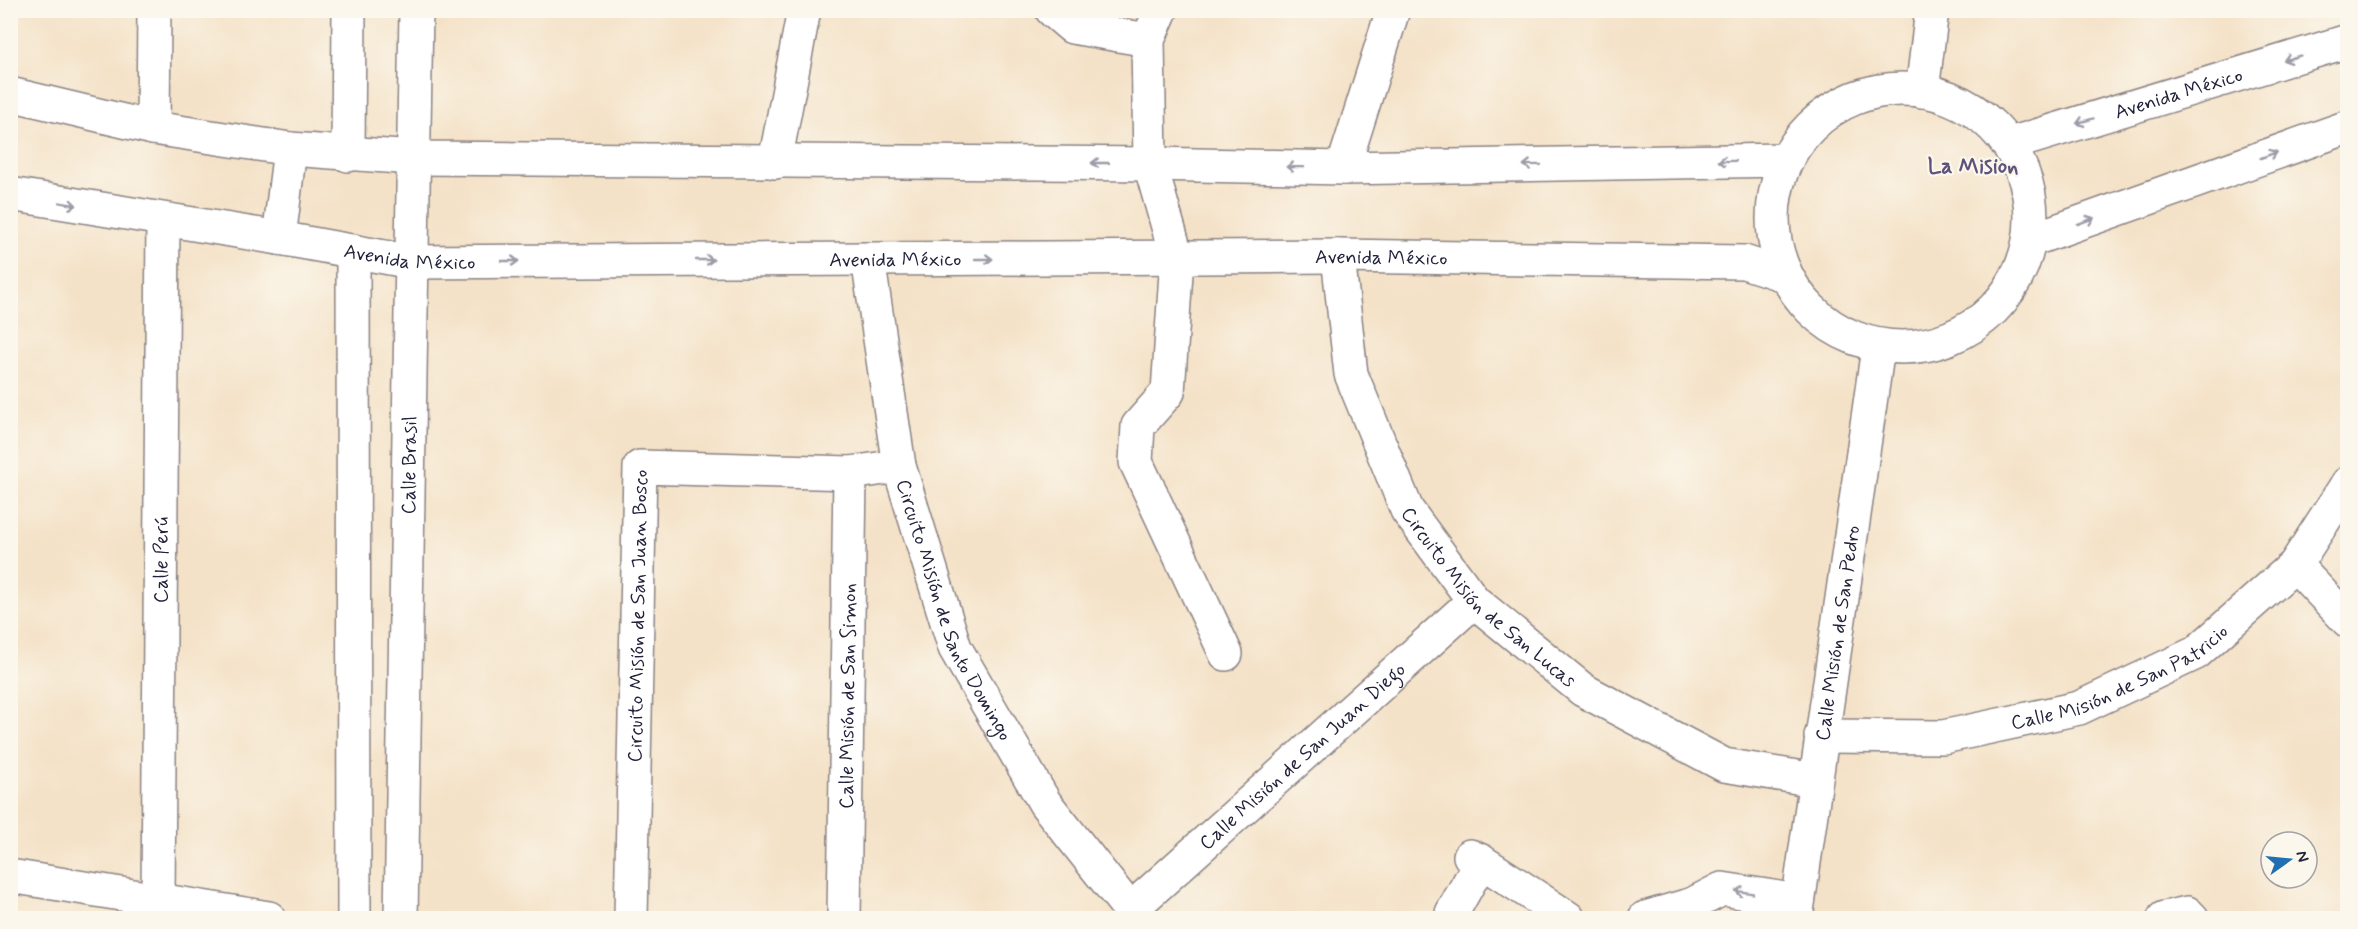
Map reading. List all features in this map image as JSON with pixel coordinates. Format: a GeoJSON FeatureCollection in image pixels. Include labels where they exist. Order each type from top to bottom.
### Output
{"type":"FeatureCollection","features":[{"type":"Feature","properties":{"kind":"street"},"geometry":{"type":"LineString","coordinates":[[153,128],[154,10]]}},
{"type":"Feature","properties":{"kind":"street"},"geometry":{"type":"LineString","coordinates":[[348,155],[349,10]]}},
{"type":"Feature","properties":{"kind":"street","name":"Calle Brasil"},"geometry":{"type":"LineString","coordinates":[[401,918],[416,10]]}},
{"type":"Feature","properties":{"kind":"street"},"geometry":{"type":"LineString","coordinates":[[775,162],[804,10]]}},
{"type":"Feature","properties":{"kind":"street"},"geometry":{"type":"LineString","coordinates":[[1052,10],[1072,27],[1154,25],[1150,164],[1177,258],[1168,392],[1138,426],[1136,462],[1226,654]]}},
{"type":"Feature","properties":{"kind":"street"},"geometry":{"type":"LineString","coordinates":[[1344,168],[1393,10]]}},
{"type":"Feature","properties":{"kind":"street"},"geometry":{"type":"LineString","coordinates":[[1922,91],[1932,10]]}},
{"type":"Feature","properties":{"kind":"street","name":"Avenida México"},"geometry":{"type":"LineString","coordinates":[[2010,144],[2348,41]]}},
{"type":"Feature","properties":{"kind":"street"},"geometry":{"type":"LineString","coordinates":[[1892,88],[1937,92],[1973,109],[2010,144],[2029,189],[2031,240],[1995,310],[1929,347],[1878,348],[1828,326],[1784,275],[1772,219],[1785,160],[1818,119],[1860,95],[1892,88]]}},
{"type":"Feature","properties":{"kind":"street"},"geometry":{"type":"LineString","coordinates":[[10,94],[153,128],[290,150],[414,158],[1150,164],[1344,168],[1785,160]]}},
{"type":"Feature","properties":{"kind":"street"},"geometry":{"type":"LineString","coordinates":[[2031,240],[2348,127]]}},
{"type":"Feature","properties":{"kind":"street"},"geometry":{"type":"LineString","coordinates":[[279,238],[290,150]]}},
{"type":"Feature","properties":{"kind":"street","name":"Avenida México"},"geometry":{"type":"LineString","coordinates":[[10,194],[412,262],[1338,256],[1744,262],[1784,275]]}},
{"type":"Feature","properties":{"kind":"street","name":"Calle Perú"},"geometry":{"type":"LineString","coordinates":[[158,900],[163,220]]}},
{"type":"Feature","properties":{"kind":"street"},"geometry":{"type":"LineString","coordinates":[[353,251],[354,918]]}},
{"type":"Feature","properties":{"kind":"street","name":"Circuito Misión de San Lucas"},"geometry":{"type":"LineString","coordinates":[[1338,256],[1351,374],[1407,510],[1474,601],[1582,690],[1724,765],[1815,780]]}},
{"type":"Feature","properties":{"kind":"street","name":"Circuito Misión de Santo Domingo"},"geometry":{"type":"LineString","coordinates":[[868,259],[899,466],[955,648],[1045,803],[1135,914]]}},
{"type":"Feature","properties":{"kind":"street","name":"Calle Misión de San Pedro"},"geometry":{"type":"LineString","coordinates":[[1797,910],[1878,348]]}},
{"type":"Feature","properties":{"kind":"street","name":"Circuito Misión de San Juan Bosco"},"geometry":{"type":"LineString","coordinates":[[631,918],[640,467],[850,473],[899,466]]}},
{"type":"Feature","properties":{"kind":"street","name":"Calle Misión de San Simon"},"geometry":{"type":"LineString","coordinates":[[844,918],[850,473]]}},
{"type":"Feature","properties":{"kind":"street","name":"Calle Misión de San Patricio"},"geometry":{"type":"LineString","coordinates":[[1821,736],[1943,737],[2079,708],[2196,653],[2295,565],[2348,483]]}},
{"type":"Feature","properties":{"kind":"street"},"geometry":{"type":"LineString","coordinates":[[2295,565],[2348,621]]}},
{"type":"Feature","properties":{"kind":"street","name":"Calle Misión de San Juan Diego"},"geometry":{"type":"LineString","coordinates":[[1135,914],[1474,601]]}},
{"type":"Feature","properties":{"kind":"street"},"geometry":{"type":"LineString","coordinates":[[1450,912],[1476,858],[1568,918]]}},
{"type":"Feature","properties":{"kind":"street"},"geometry":{"type":"LineString","coordinates":[[10,876],[269,918]]}},
{"type":"Feature","properties":{"kind":"street"},"geometry":{"type":"LineString","coordinates":[[1645,918],[1704,911],[1722,889],[1797,910]]}},
{"type":"Feature","properties":{"kind":"street"},"geometry":{"type":"LineString","coordinates":[[2164,918],[2187,912],[2192,918]]}},
{"type":"Feature","properties":{"kind":"district","name":"La Mision"},"geometry":{"type":"Point","coordinates":[1973,165]}}]}
